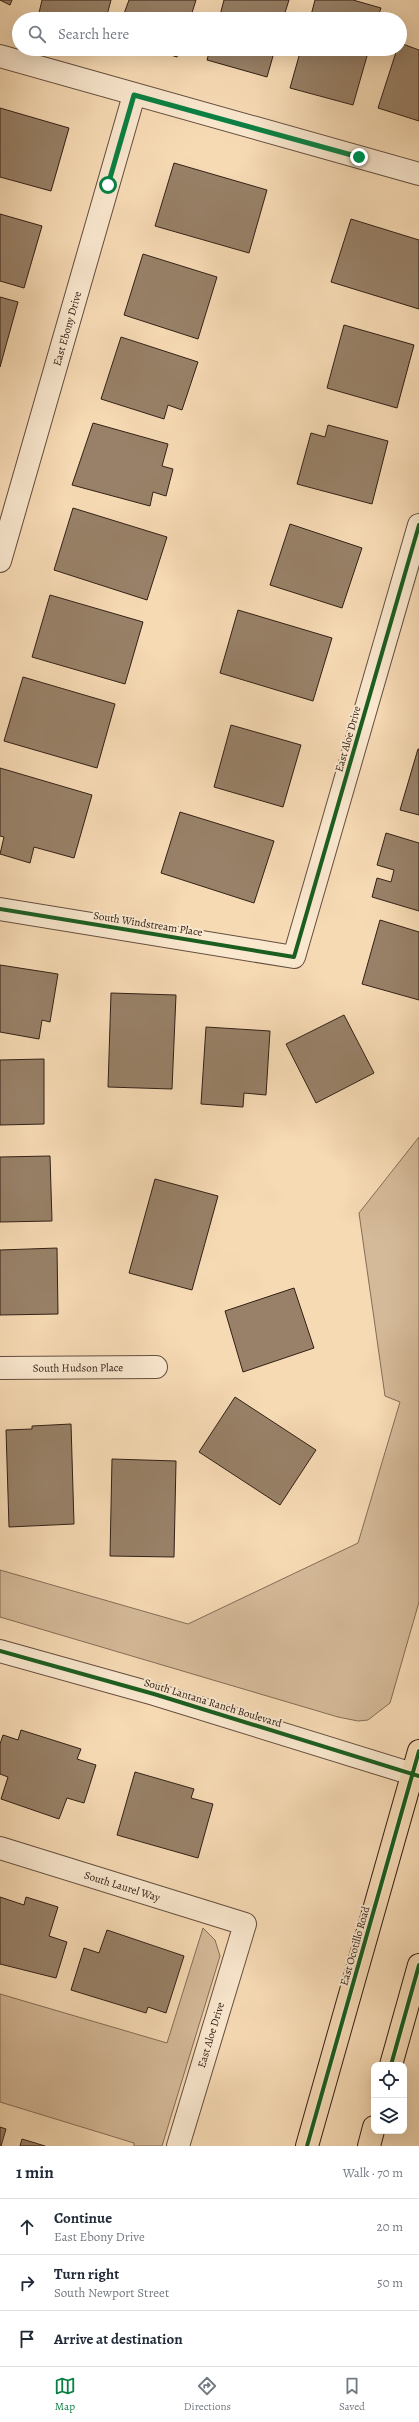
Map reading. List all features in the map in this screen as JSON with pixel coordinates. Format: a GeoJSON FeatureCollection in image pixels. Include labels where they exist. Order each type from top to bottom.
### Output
{"type":"FeatureCollection","features":[{"type":"Feature","properties":{"kind":"main road","name":"East Ocotillo Road"},"geometry":{"type":"LineString","coordinates":[[307,2146],[416,1775],[419,1751]]}},
{"type":"Feature","properties":{"kind":"main road"},"geometry":{"type":"LineString","coordinates":[[392,2062],[419,1965]]}},
{"type":"Feature","properties":{"kind":"main road"},"geometry":{"type":"LineString","coordinates":[[369,2146],[372,2134]]}},
{"type":"Feature","properties":{"kind":"street"},"geometry":{"type":"LineString","coordinates":[[0,56],[134,95],[419,174]]}},
{"type":"Feature","properties":{"kind":"street","name":"East Ebony Drive"},"geometry":{"type":"LineString","coordinates":[[0,561],[134,95]]}},
{"type":"Feature","properties":{"kind":"street","name":"East Aloe Drive"},"geometry":{"type":"LineString","coordinates":[[294,957],[419,525]]}},
{"type":"Feature","properties":{"kind":"street","name":"South Windstream Place"},"geometry":{"type":"LineString","coordinates":[[0,909],[294,957]]}},
{"type":"Feature","properties":{"kind":"street","name":"South Hudson Place"},"geometry":{"type":"LineString","coordinates":[[0,1368],[156,1367]]}},
{"type":"Feature","properties":{"kind":"street","name":"South Lantana Ranch Boulevard"},"geometry":{"type":"LineString","coordinates":[[0,1651],[154,1694],[416,1775]]}},
{"type":"Feature","properties":{"kind":"street","name":"South Laurel Way"},"geometry":{"type":"LineString","coordinates":[[0,1848],[245,1924]]}},
{"type":"Feature","properties":{"kind":"street","name":"East Aloe Drive"},"geometry":{"type":"LineString","coordinates":[[178,2146],[245,1924]]}},
{"type":"Feature","properties":{"kind":"shaded area"},"geometry":{"type":"Polygon","coordinates":[[[419,1137],[419,1602],[390,1703],[368,1720],[358,1721],[338,1717],[0,1617],[0,1570],[188,1624],[358,1543],[400,1402],[385,1396],[359,1213],[419,1137]]]}},
{"type":"Feature","properties":{"kind":"shaded area"},"geometry":{"type":"Polygon","coordinates":[[[203,1928],[215,1940],[220,1956],[162,2146],[134,2146],[134,2143],[0,2102],[0,1994],[167,2043],[203,1928]]]}},
{"type":"Feature","properties":{"kind":"building"},"geometry":{"type":"Polygon","coordinates":[[[0,0],[12,0],[10,5],[0,0]]]}},
{"type":"Feature","properties":{"kind":"building"},"geometry":{"type":"Polygon","coordinates":[[[42,0],[111,0],[108,12],[39,12],[42,0]]]}},
{"type":"Feature","properties":{"kind":"building"},"geometry":{"type":"Polygon","coordinates":[[[129,0],[196,0],[192,12],[125,12],[129,0]]]}},
{"type":"Feature","properties":{"kind":"building"},"geometry":{"type":"Polygon","coordinates":[[[224,0],[289,0],[285,12],[221,12],[224,0]]]}},
{"type":"Feature","properties":{"kind":"building"},"geometry":{"type":"Polygon","coordinates":[[[315,0],[353,0],[381,8],[380,12],[312,12],[315,0]]]}},
{"type":"Feature","properties":{"kind":"building"},"geometry":{"type":"Polygon","coordinates":[[[407,46],[419,50],[419,121],[378,108],[395,56],[407,56],[407,46]]]}},
{"type":"Feature","properties":{"kind":"building"},"geometry":{"type":"Polygon","coordinates":[[[208,56],[273,56],[267,77],[207,60],[208,56]]]}},
{"type":"Feature","properties":{"kind":"building"},"geometry":{"type":"Polygon","coordinates":[[[299,56],[367,56],[353,105],[290,88],[299,56]]]}},
{"type":"Feature","properties":{"kind":"building"},"geometry":{"type":"Polygon","coordinates":[[[0,108],[69,128],[51,191],[0,177],[0,108]]]}},
{"type":"Feature","properties":{"kind":"building"},"geometry":{"type":"Polygon","coordinates":[[[174,163],[267,190],[249,253],[155,226],[174,163]]]}},
{"type":"Feature","properties":{"kind":"building"},"geometry":{"type":"Polygon","coordinates":[[[0,214],[42,226],[24,288],[0,281],[0,214]]]}},
{"type":"Feature","properties":{"kind":"building"},"geometry":{"type":"Polygon","coordinates":[[[351,219],[419,240],[419,309],[331,282],[351,219]]]}},
{"type":"Feature","properties":{"kind":"building"},"geometry":{"type":"Polygon","coordinates":[[[143,254],[217,277],[198,339],[124,315],[143,254]]]}},
{"type":"Feature","properties":{"kind":"building"},"geometry":{"type":"Polygon","coordinates":[[[0,297],[18,302],[0,367],[0,297]]]}},
{"type":"Feature","properties":{"kind":"building"},"geometry":{"type":"Polygon","coordinates":[[[344,325],[414,345],[397,408],[327,388],[344,325]]]}},
{"type":"Feature","properties":{"kind":"building"},"geometry":{"type":"Polygon","coordinates":[[[121,337],[198,362],[182,410],[168,405],[164,419],[101,399],[121,337]]]}},
{"type":"Feature","properties":{"kind":"building"},"geometry":{"type":"Polygon","coordinates":[[[93,423],[168,444],[162,466],[173,469],[166,496],[153,492],[150,506],[72,485],[93,423]]]}},
{"type":"Feature","properties":{"kind":"building"},"geometry":{"type":"Polygon","coordinates":[[[328,425],[388,441],[372,504],[297,484],[311,433],[325,437],[328,425]]]}},
{"type":"Feature","properties":{"kind":"building"},"geometry":{"type":"Polygon","coordinates":[[[73,508],[167,537],[147,600],[54,570],[73,508]]]}},
{"type":"Feature","properties":{"kind":"building"},"geometry":{"type":"Polygon","coordinates":[[[290,524],[362,548],[342,608],[270,585],[290,524]]]}},
{"type":"Feature","properties":{"kind":"building"},"geometry":{"type":"Polygon","coordinates":[[[50,595],[143,622],[125,684],[32,657],[50,595]]]}},
{"type":"Feature","properties":{"kind":"building"},"geometry":{"type":"Polygon","coordinates":[[[238,610],[332,638],[313,701],[220,673],[238,610]]]}},
{"type":"Feature","properties":{"kind":"building"},"geometry":{"type":"Polygon","coordinates":[[[23,677],[115,704],[97,768],[4,741],[23,677]]]}},
{"type":"Feature","properties":{"kind":"building"},"geometry":{"type":"Polygon","coordinates":[[[231,725],[301,745],[283,807],[214,787],[231,725]]]}},
{"type":"Feature","properties":{"kind":"building"},"geometry":{"type":"Polygon","coordinates":[[[419,749],[419,815],[400,810],[419,749]]]}},
{"type":"Feature","properties":{"kind":"building"},"geometry":{"type":"Polygon","coordinates":[[[0,768],[92,795],[74,858],[34,847],[30,863],[0,854],[4,837],[0,836],[0,768]]]}},
{"type":"Feature","properties":{"kind":"building"},"geometry":{"type":"Polygon","coordinates":[[[180,812],[274,841],[254,903],[161,873],[180,812]]]}},
{"type":"Feature","properties":{"kind":"building"},"geometry":{"type":"Polygon","coordinates":[[[386,833],[419,843],[419,911],[372,897],[377,878],[391,882],[394,870],[377,865],[386,833]]]}},
{"type":"Feature","properties":{"kind":"building"},"geometry":{"type":"Polygon","coordinates":[[[380,920],[419,932],[419,1000],[362,984],[380,920]]]}},
{"type":"Feature","properties":{"kind":"building"},"geometry":{"type":"Polygon","coordinates":[[[0,965],[58,974],[50,1022],[42,1020],[39,1039],[0,1032],[0,965]]]}},
{"type":"Feature","properties":{"kind":"building"},"geometry":{"type":"Polygon","coordinates":[[[111,993],[176,995],[172,1089],[108,1087],[111,993]]]}},
{"type":"Feature","properties":{"kind":"building"},"geometry":{"type":"Polygon","coordinates":[[[344,1015],[374,1073],[316,1103],[286,1044],[344,1015]]]}},
{"type":"Feature","properties":{"kind":"building"},"geometry":{"type":"Polygon","coordinates":[[[206,1027],[270,1031],[266,1095],[244,1093],[243,1107],[201,1104],[206,1027]]]}},
{"type":"Feature","properties":{"kind":"building"},"geometry":{"type":"Polygon","coordinates":[[[44,1059],[44,1124],[0,1125],[0,1060],[44,1059]]]}},
{"type":"Feature","properties":{"kind":"building"},"geometry":{"type":"Polygon","coordinates":[[[50,1156],[52,1221],[0,1222],[0,1157],[50,1156]]]}},
{"type":"Feature","properties":{"kind":"building"},"geometry":{"type":"Polygon","coordinates":[[[155,1179],[218,1196],[192,1290],[129,1273],[155,1179]]]}},
{"type":"Feature","properties":{"kind":"building"},"geometry":{"type":"Polygon","coordinates":[[[57,1248],[58,1314],[0,1315],[0,1250],[57,1248]]]}},
{"type":"Feature","properties":{"kind":"building"},"geometry":{"type":"Polygon","coordinates":[[[294,1288],[314,1348],[243,1372],[225,1311],[294,1288]]]}},
{"type":"Feature","properties":{"kind":"building"},"geometry":{"type":"Polygon","coordinates":[[[235,1397],[316,1450],[280,1505],[199,1452],[235,1397]]]}},
{"type":"Feature","properties":{"kind":"building"},"geometry":{"type":"Polygon","coordinates":[[[71,1424],[74,1524],[9,1527],[6,1430],[32,1429],[32,1426],[71,1424]]]}},
{"type":"Feature","properties":{"kind":"building"},"geometry":{"type":"Polygon","coordinates":[[[112,1459],[176,1461],[174,1557],[110,1556],[112,1459]]]}},
{"type":"Feature","properties":{"kind":"building"},"geometry":{"type":"Polygon","coordinates":[[[21,1730],[81,1749],[77,1759],[96,1765],[84,1803],[67,1798],[59,1819],[1,1799],[8,1777],[0,1774],[0,1744],[3,1735],[18,1740],[21,1730]]]}},
{"type":"Feature","properties":{"kind":"building"},"geometry":{"type":"Polygon","coordinates":[[[135,1772],[194,1789],[191,1798],[213,1804],[198,1858],[117,1835],[135,1772]]]}},
{"type":"Feature","properties":{"kind":"building"},"geometry":{"type":"Polygon","coordinates":[[[0,1897],[24,1905],[26,1897],[58,1907],[49,1936],[67,1942],[56,1978],[0,1964],[0,1897]]]}},
{"type":"Feature","properties":{"kind":"building"},"geometry":{"type":"Polygon","coordinates":[[[107,1930],[184,1956],[166,2013],[148,2007],[146,2013],[71,1990],[84,1948],[99,1953],[107,1930]]]}},
{"type":"Feature","properties":{"kind":"building"},"geometry":{"type":"Polygon","coordinates":[[[0,2127],[6,2129],[1,2146],[0,2146],[0,2127]]]}},
{"type":"Feature","properties":{"kind":"building"},"geometry":{"type":"Polygon","coordinates":[[[22,2139],[45,2146],[20,2146],[22,2139]]]}},
{"type":"Feature","properties":{"kind":"cycle path"},"geometry":{"type":"LineString","coordinates":[[0,909],[294,957],[419,525]]}},
{"type":"Feature","properties":{"kind":"cycle path"},"geometry":{"type":"LineString","coordinates":[[0,1651],[154,1694],[419,1776]]}},
{"type":"Feature","properties":{"kind":"cycle path"},"geometry":{"type":"LineString","coordinates":[[307,2146],[419,1751]]}},
{"type":"Feature","properties":{"kind":"cycle path"},"geometry":{"type":"LineString","coordinates":[[392,2062],[419,1965]]}},
{"type":"Feature","properties":{"kind":"route"},"geometry":{"type":"LineString","coordinates":[[108,185],[134,95],[359,157]]}}]}
